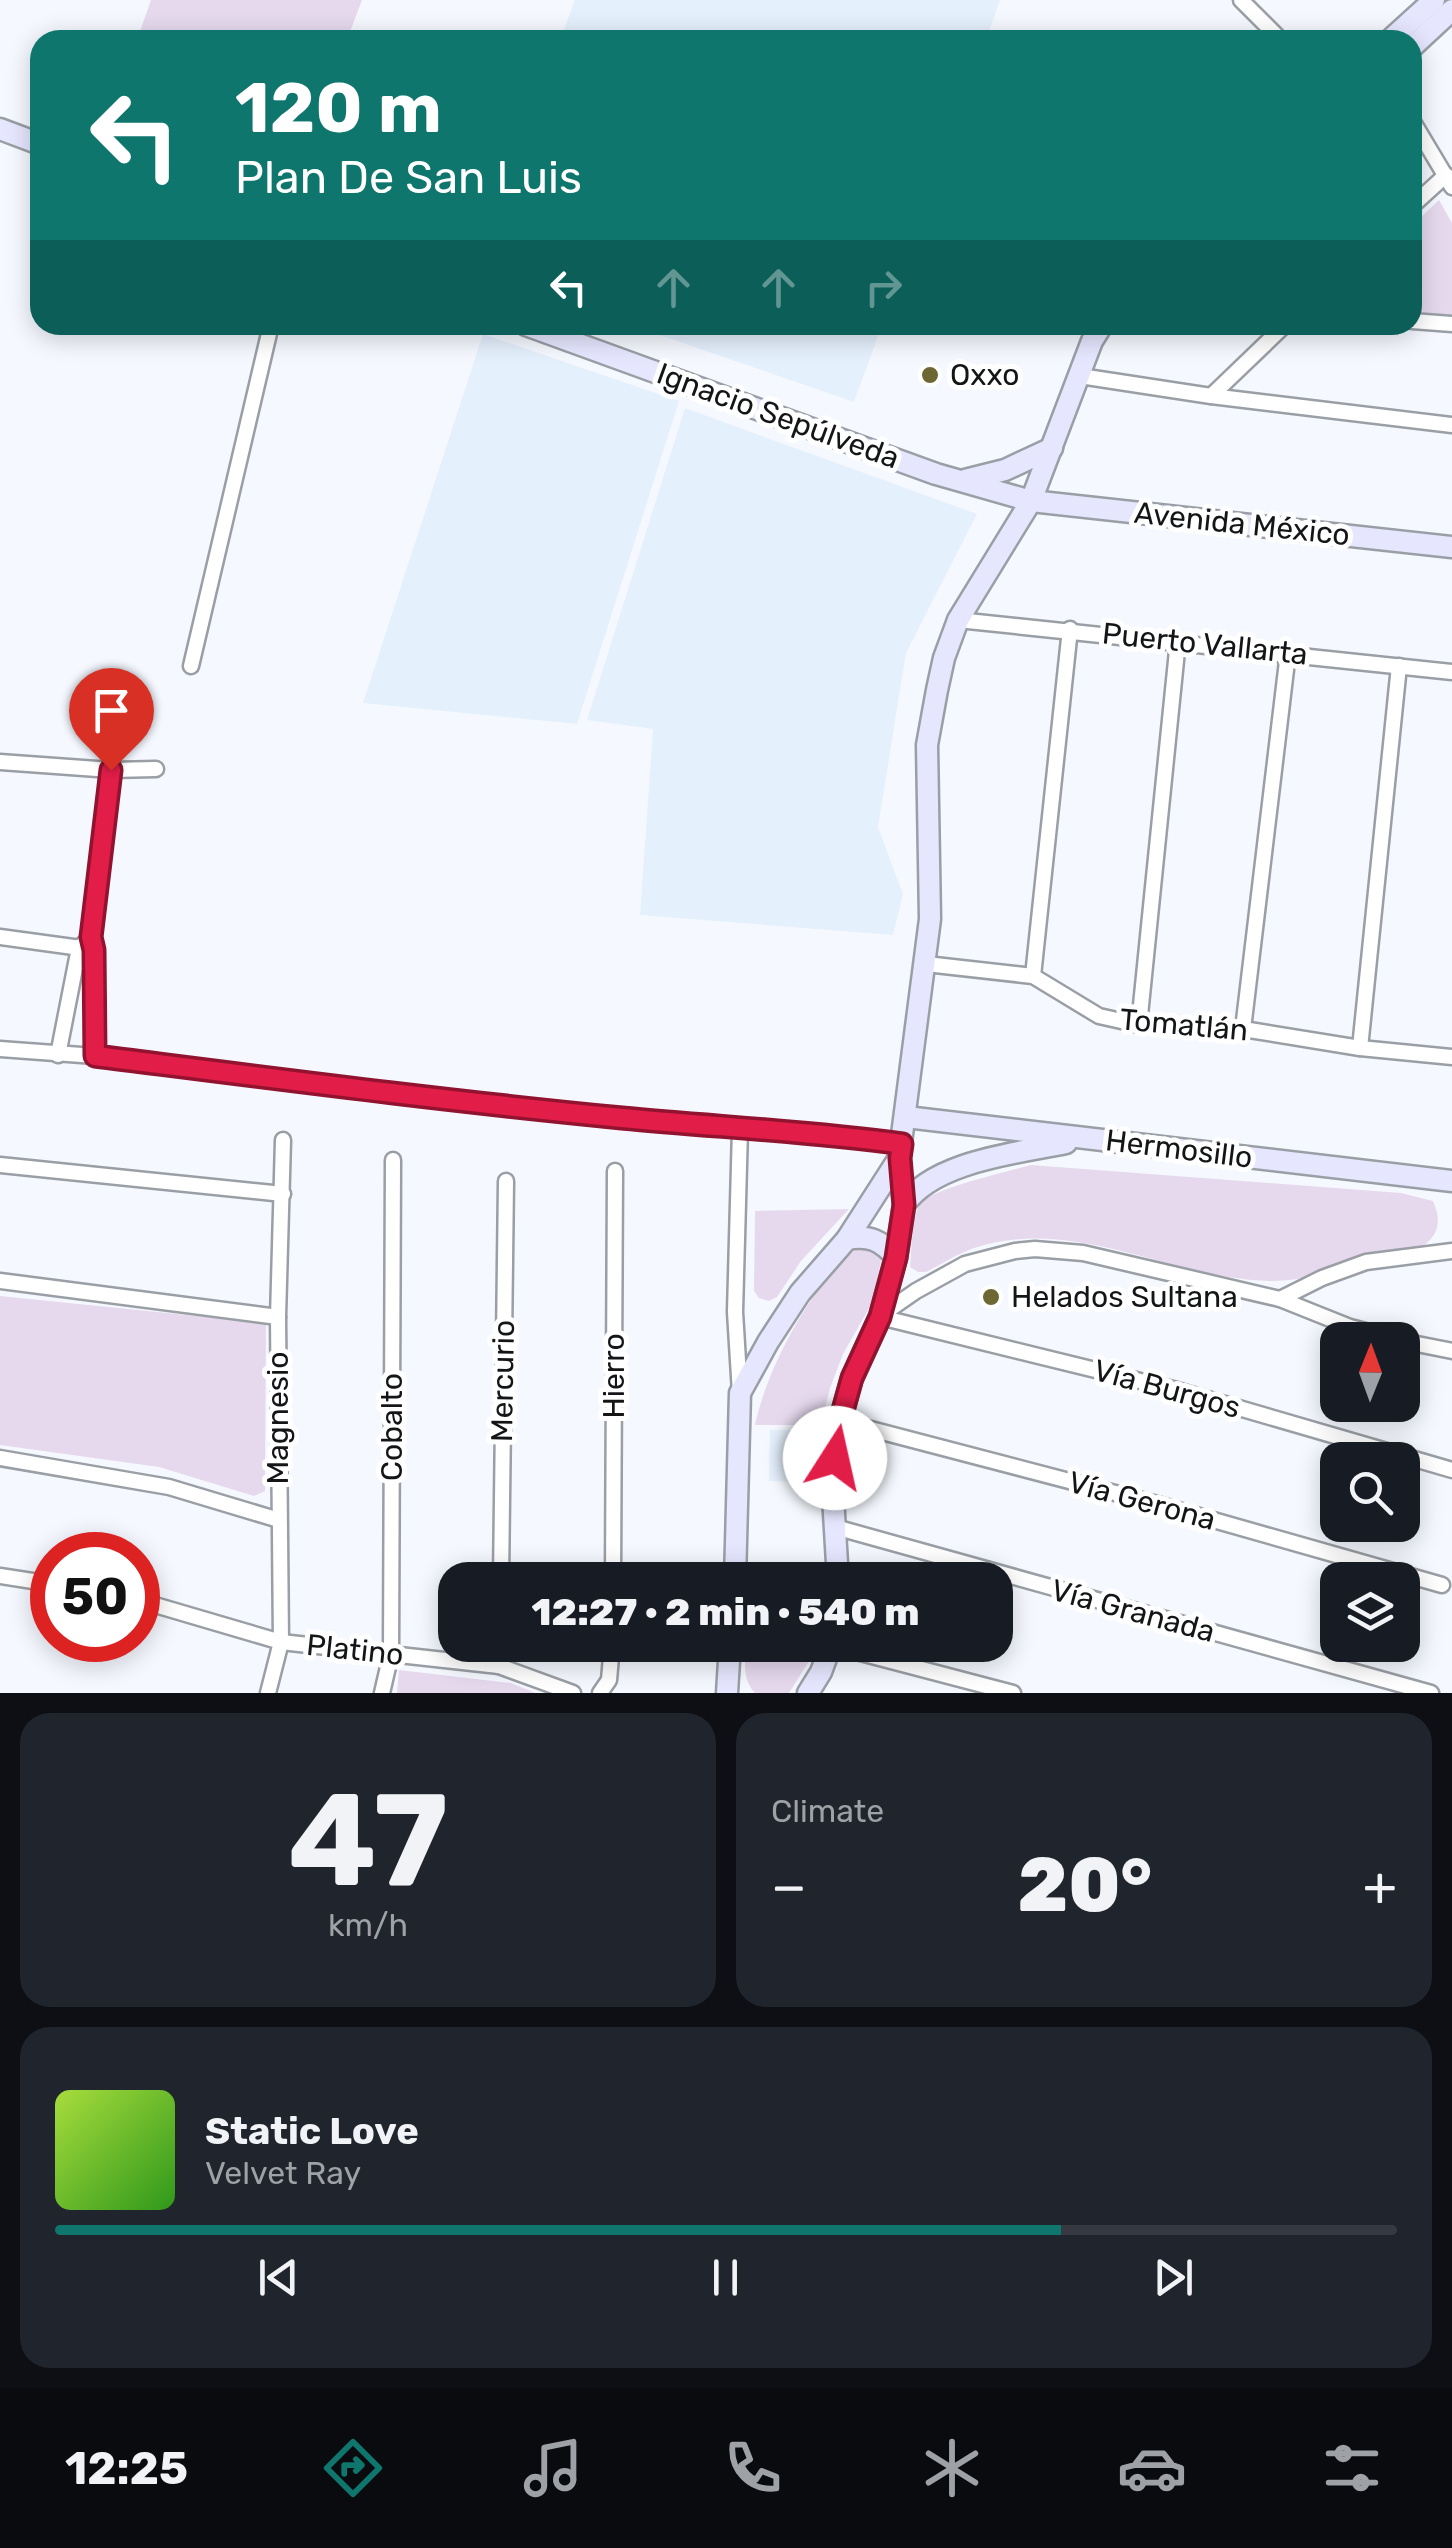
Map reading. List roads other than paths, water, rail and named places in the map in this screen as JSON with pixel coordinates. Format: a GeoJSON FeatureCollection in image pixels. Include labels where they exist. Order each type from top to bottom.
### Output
{"type":"FeatureCollection","features":[{"type":"Feature","properties":{"kind":"main road"},"geometry":{"type":"LineString","coordinates":[[1401,30],[1434,0]]}},
{"type":"Feature","properties":{"kind":"main road"},"geometry":{"type":"LineString","coordinates":[[1422,38],[1452,10]]}},
{"type":"Feature","properties":{"kind":"main road"},"geometry":{"type":"LineString","coordinates":[[0,129],[30,140]]}},
{"type":"Feature","properties":{"kind":"main road","name":"Ignacio Sepúlveda"},"geometry":{"type":"LineString","coordinates":[[554,335],[960,481],[1031,501]]}},
{"type":"Feature","properties":{"kind":"main road"},"geometry":{"type":"LineString","coordinates":[[837,1562],[832,1480],[840,1421],[852,1378],[880,1317],[896,1258],[904,1205],[901,1151],[930,919],[927,745],[944,658],[958,620],[1031,501],[1098,335]]}},
{"type":"Feature","properties":{"kind":"main road"},"geometry":{"type":"LineString","coordinates":[[960,481],[1006,470],[1052,448]]}},
{"type":"Feature","properties":{"kind":"main road","name":"Avenida México"},"geometry":{"type":"LineString","coordinates":[[1031,501],[1452,547]]}},
{"type":"Feature","properties":{"kind":"main road","name":"Hermosillo"},"geometry":{"type":"LineString","coordinates":[[906,1117],[1452,1182]]}},
{"type":"Feature","properties":{"kind":"main road"},"geometry":{"type":"LineString","coordinates":[[904,1205],[920,1188],[957,1169],[1087,1139]]}},
{"type":"Feature","properties":{"kind":"main road"},"geometry":{"type":"LineString","coordinates":[[735,1562],[740,1393],[800,1293],[846,1239],[901,1151]]}},
{"type":"Feature","properties":{"kind":"main road"},"geometry":{"type":"LineString","coordinates":[[846,1239],[865,1236],[878,1240],[896,1258]]}},
{"type":"Feature","properties":{"kind":"main road"},"geometry":{"type":"LineString","coordinates":[[727,1693],[729,1662]]}},
{"type":"Feature","properties":{"kind":"main road"},"geometry":{"type":"LineString","coordinates":[[808,1693],[824,1662]]}},
{"type":"Feature","properties":{"kind":"street"},"geometry":{"type":"LineString","coordinates":[[1241,0],[1271,30]]}},
{"type":"Feature","properties":{"kind":"street"},"geometry":{"type":"LineString","coordinates":[[1422,136],[1449,181],[1422,199]]}},
{"type":"Feature","properties":{"kind":"street"},"geometry":{"type":"LineString","coordinates":[[1422,321],[1452,324]]}},
{"type":"Feature","properties":{"kind":"street"},"geometry":{"type":"LineString","coordinates":[[191,666],[269,335]]}},
{"type":"Feature","properties":{"kind":"street"},"geometry":{"type":"LineString","coordinates":[[1211,396],[1275,335]]}},
{"type":"Feature","properties":{"kind":"street"},"geometry":{"type":"LineString","coordinates":[[1080,376],[1452,425]]}},
{"type":"Feature","properties":{"kind":"street","name":"Puerto Vallarta"},"geometry":{"type":"LineString","coordinates":[[958,620],[1452,672]]}},
{"type":"Feature","properties":{"kind":"street"},"geometry":{"type":"LineString","coordinates":[[1032,976],[1070,630]]}},
{"type":"Feature","properties":{"kind":"street"},"geometry":{"type":"LineString","coordinates":[[1139,1025],[1178,641]]}},
{"type":"Feature","properties":{"kind":"street"},"geometry":{"type":"LineString","coordinates":[[1243,1029],[1288,653]]}},
{"type":"Feature","properties":{"kind":"street"},"geometry":{"type":"LineString","coordinates":[[1360,1048],[1399,666]]}},
{"type":"Feature","properties":{"kind":"street"},"geometry":{"type":"LineString","coordinates":[[0,762],[111,770],[156,769]]}},
{"type":"Feature","properties":{"kind":"street"},"geometry":{"type":"LineString","coordinates":[[58,1055],[88,945],[111,770]]}},
{"type":"Feature","properties":{"kind":"street"},"geometry":{"type":"LineString","coordinates":[[0,937],[88,945]]}},
{"type":"Feature","properties":{"kind":"street"},"geometry":{"type":"LineString","coordinates":[[88,945],[95,1056]]}},
{"type":"Feature","properties":{"kind":"street","name":"Tomatlán"},"geometry":{"type":"LineString","coordinates":[[926,964],[1032,976],[1098,1016],[1139,1025],[1243,1029],[1360,1048],[1452,1057]]}},
{"type":"Feature","properties":{"kind":"street"},"geometry":{"type":"LineString","coordinates":[[0,1049],[95,1056],[396,1094],[740,1129],[821,1133],[901,1151]]}},
{"type":"Feature","properties":{"kind":"street"},"geometry":{"type":"LineString","coordinates":[[740,1129],[735,1312],[740,1393]]}},
{"type":"Feature","properties":{"kind":"street","name":"Magnesio"},"geometry":{"type":"LineString","coordinates":[[268,1693],[281,1642],[278,1318],[283,1140]]}},
{"type":"Feature","properties":{"kind":"street","name":"Cobalto"},"geometry":{"type":"LineString","coordinates":[[382,1693],[391,1654],[393,1160]]}},
{"type":"Feature","properties":{"kind":"street"},"geometry":{"type":"LineString","coordinates":[[0,1165],[284,1194]]}},
{"type":"Feature","properties":{"kind":"street","name":"Hierro"},"geometry":{"type":"LineString","coordinates":[[613,1562],[614,1171]]}},
{"type":"Feature","properties":{"kind":"street","name":"Mercurio"},"geometry":{"type":"LineString","coordinates":[[500,1562],[506,1182]]}},
{"type":"Feature","properties":{"kind":"street"},"geometry":{"type":"LineString","coordinates":[[880,1317],[925,1285],[965,1264],[1035,1250],[1083,1254],[1280,1299],[1338,1322]]}},
{"type":"Feature","properties":{"kind":"street"},"geometry":{"type":"LineString","coordinates":[[1280,1299],[1366,1262],[1452,1251]]}},
{"type":"Feature","properties":{"kind":"street"},"geometry":{"type":"LineString","coordinates":[[0,1282],[278,1318]]}},
{"type":"Feature","properties":{"kind":"street","name":"Vía Burgos"},"geometry":{"type":"LineString","coordinates":[[880,1317],[1177,1390],[1452,1470]]}},
{"type":"Feature","properties":{"kind":"street"},"geometry":{"type":"LineString","coordinates":[[1420,1344],[1452,1352]]}},
{"type":"Feature","properties":{"kind":"street","name":"Vía Gerona"},"geometry":{"type":"LineString","coordinates":[[840,1421],[1442,1584]]}},
{"type":"Feature","properties":{"kind":"street"},"geometry":{"type":"LineString","coordinates":[[0,1458],[169,1487],[278,1520]]}},
{"type":"Feature","properties":{"kind":"street","name":"Vía Granada"},"geometry":{"type":"LineString","coordinates":[[835,1527],[1431,1693]]}},
{"type":"Feature","properties":{"kind":"street"},"geometry":{"type":"LineString","coordinates":[[0,1576],[30,1581]]}},
{"type":"Feature","properties":{"kind":"street","name":"Platino"},"geometry":{"type":"LineString","coordinates":[[160,1606],[281,1642],[500,1666],[573,1693]]}},
{"type":"Feature","properties":{"kind":"street"},"geometry":{"type":"LineString","coordinates":[[600,1693],[608,1680],[610,1662]]}},
{"type":"Feature","properties":{"kind":"street"},"geometry":{"type":"LineString","coordinates":[[895,1662],[1013,1693]]}},
{"type":"Feature","properties":{"kind":"place","name":"Oxxo"},"geometry":{"type":"Point","coordinates":[930,375]}},
{"type":"Feature","properties":{"kind":"place","name":"Helados Sultana"},"geometry":{"type":"Point","coordinates":[991,1297]}}]}
